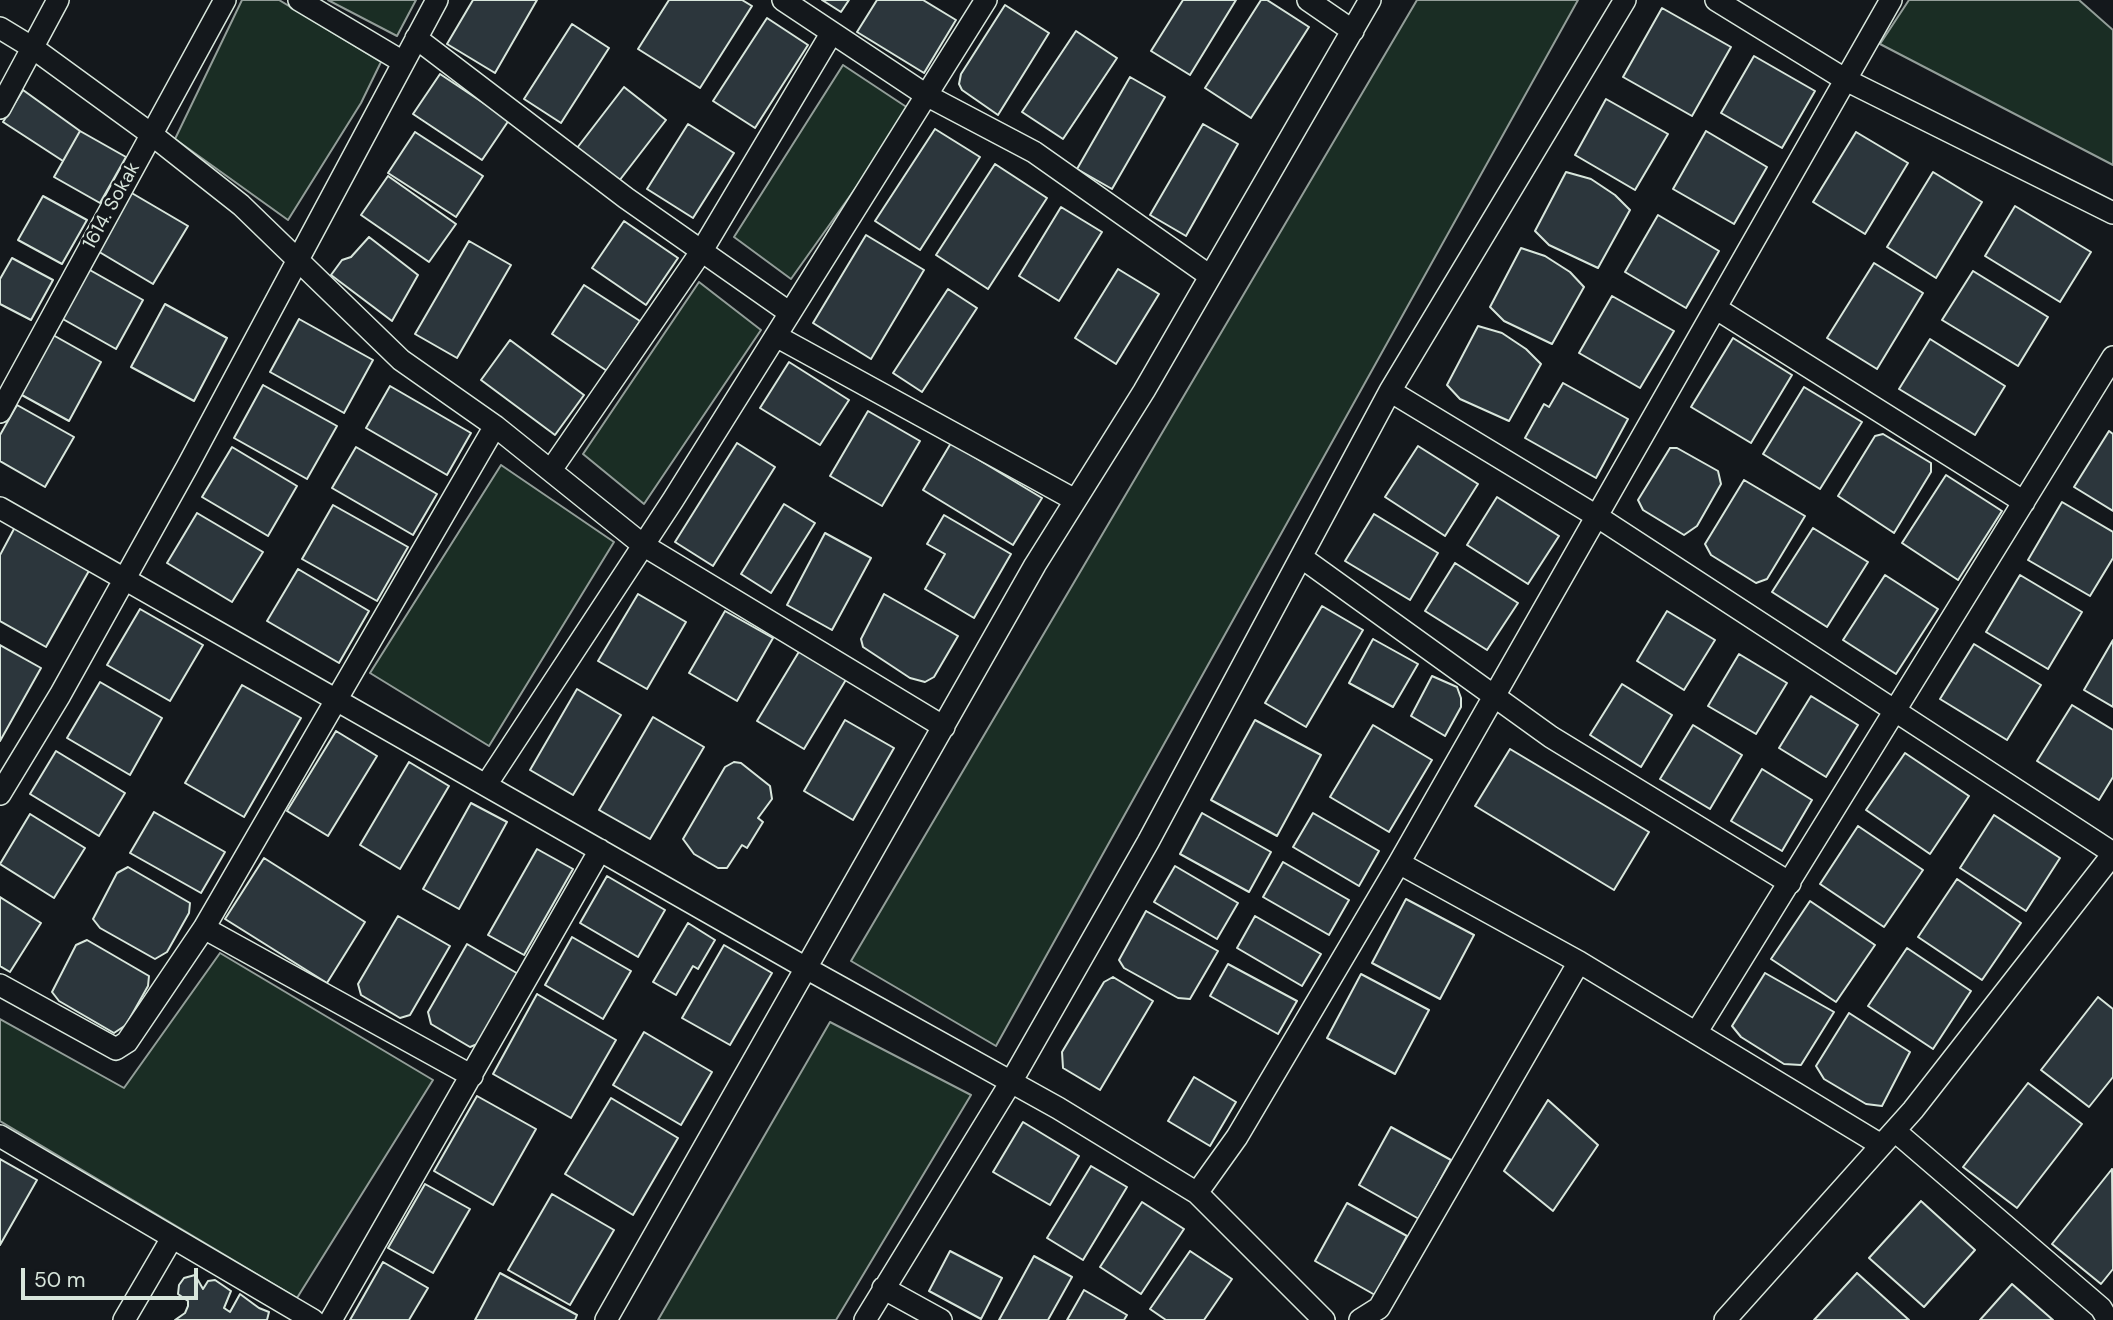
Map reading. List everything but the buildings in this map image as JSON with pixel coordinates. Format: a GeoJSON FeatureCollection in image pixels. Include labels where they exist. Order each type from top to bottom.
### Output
{"type":"FeatureCollection","features":[{"type":"Feature","properties":{"kind":"street"},"geometry":{"type":"LineString","coordinates":[[0,108],[58,0]]}},
{"type":"Feature","properties":{"kind":"street","name":"1614. Sokak"},"geometry":{"type":"LineString","coordinates":[[0,412],[225,0]]}},
{"type":"Feature","properties":{"kind":"street"},"geometry":{"type":"LineString","coordinates":[[299,0],[403,62]]}},
{"type":"Feature","properties":{"kind":"street"},"geometry":{"type":"LineString","coordinates":[[0,794],[125,578],[437,0]]}},
{"type":"Feature","properties":{"kind":"street"},"geometry":{"type":"LineString","coordinates":[[783,0],[926,95],[1034,152],[1210,276]]}},
{"type":"Feature","properties":{"kind":"street"},"geometry":{"type":"LineString","coordinates":[[486,785],[776,337],[986,0]]}},
{"type":"Feature","properties":{"kind":"street"},"geometry":{"type":"LineString","coordinates":[[1308,0],[1353,31]]}},
{"type":"Feature","properties":{"kind":"street"},"geometry":{"type":"LineString","coordinates":[[606,1320],[1075,500],[1144,391],[1370,0]]}},
{"type":"Feature","properties":{"kind":"street"},"geometry":{"type":"LineString","coordinates":[[864,1320],[1011,1082],[1148,842],[1390,391],[1625,0]]}},
{"type":"Feature","properties":{"kind":"street"},"geometry":{"type":"LineString","coordinates":[[1716,0],[1846,80],[2113,213]]}},
{"type":"Feature","properties":{"kind":"street"},"geometry":{"type":"LineString","coordinates":[[1197,1193],[1237,1138],[1399,863],[1891,0]]}},
{"type":"Feature","properties":{"kind":"street"},"geometry":{"type":"LineString","coordinates":[[0,28],[33,48],[151,134],[241,205],[401,360],[495,426],[643,545],[944,727]]}},
{"type":"Feature","properties":{"kind":"street"},"geometry":{"type":"LineString","coordinates":[[551,470],[701,252],[831,34]]}},
{"type":"Feature","properties":{"kind":"street"},"geometry":{"type":"LineString","coordinates":[[416,38],[701,252],[790,313]]}},
{"type":"Feature","properties":{"kind":"street"},"geometry":{"type":"LineString","coordinates":[[1717,309],[2024,502]]}},
{"type":"Feature","properties":{"kind":"street"},"geometry":{"type":"LineString","coordinates":[[776,337],[1075,500]]}},
{"type":"Feature","properties":{"kind":"street"},"geometry":{"type":"LineString","coordinates":[[1696,1033],[2113,357]]}},
{"type":"Feature","properties":{"kind":"street"},"geometry":{"type":"LineString","coordinates":[[1390,391],[1598,517],[2113,853],[1888,1138],[1725,1320]]}},
{"type":"Feature","properties":{"kind":"street"},"geometry":{"type":"LineString","coordinates":[[0,985],[116,1049],[127,1042],[204,928],[495,426]]}},
{"type":"Feature","properties":{"kind":"street"},"geometry":{"type":"LineString","coordinates":[[0,508],[1011,1082],[1197,1193],[1324,1320]]}},
{"type":"Feature","properties":{"kind":"street"},"geometry":{"type":"LineString","coordinates":[[1301,557],[1550,737],[1790,883]]}},
{"type":"Feature","properties":{"kind":"street"},"geometry":{"type":"LineString","coordinates":[[331,1320],[600,850]]}},
{"type":"Feature","properties":{"kind":"street"},"geometry":{"type":"LineString","coordinates":[[1399,863],[1578,962],[1696,1033],[1888,1138],[2101,1308],[2108,1320]]}},
{"type":"Feature","properties":{"kind":"street"},"geometry":{"type":"LineString","coordinates":[[204,928],[472,1076]]}},
{"type":"Feature","properties":{"kind":"street"},"geometry":{"type":"LineString","coordinates":[[1360,1320],[1379,1308],[1578,962]]}},
{"type":"Feature","properties":{"kind":"street"},"geometry":{"type":"LineString","coordinates":[[0,1136],[313,1320]]}},
{"type":"Feature","properties":{"kind":"street"},"geometry":{"type":"LineString","coordinates":[[124,1320],[172,1238]]}},
{"type":"Feature","properties":{"kind":"street"},"geometry":{"type":"LineString","coordinates":[[883,1288],[941,1320]]}},
{"type":"Feature","properties":{"kind":"green space"},"geometry":{"type":"Polygon","coordinates":[[[242,0],[279,0],[381,62],[361,103],[288,220],[175,139],[242,0]]]}},
{"type":"Feature","properties":{"kind":"green space"},"geometry":{"type":"Polygon","coordinates":[[[328,0],[416,0],[397,36],[328,0]]]}},
{"type":"Feature","properties":{"kind":"green space"},"geometry":{"type":"Polygon","coordinates":[[[1417,0],[1578,0],[996,1046],[851,961],[1417,0]]]}},
{"type":"Feature","properties":{"kind":"green space"},"geometry":{"type":"Polygon","coordinates":[[[1909,0],[2079,0],[2113,30],[2113,165],[1880,44],[1909,0]]]}},
{"type":"Feature","properties":{"kind":"green space"},"geometry":{"type":"Polygon","coordinates":[[[843,65],[911,110],[791,279],[734,237],[843,65]]]}},
{"type":"Feature","properties":{"kind":"green space"},"geometry":{"type":"Polygon","coordinates":[[[699,282],[761,330],[644,504],[583,454],[699,282]]]}},
{"type":"Feature","properties":{"kind":"green space"},"geometry":{"type":"Polygon","coordinates":[[[501,465],[614,542],[489,746],[370,673],[501,465]]]}},
{"type":"Feature","properties":{"kind":"green space"},"geometry":{"type":"Polygon","coordinates":[[[220,953],[433,1080],[297,1298],[0,1121],[0,1019],[124,1088],[220,953]]]}},
{"type":"Feature","properties":{"kind":"green space"},"geometry":{"type":"Polygon","coordinates":[[[830,1022],[971,1095],[836,1320],[658,1320],[830,1022]]]}}]}
